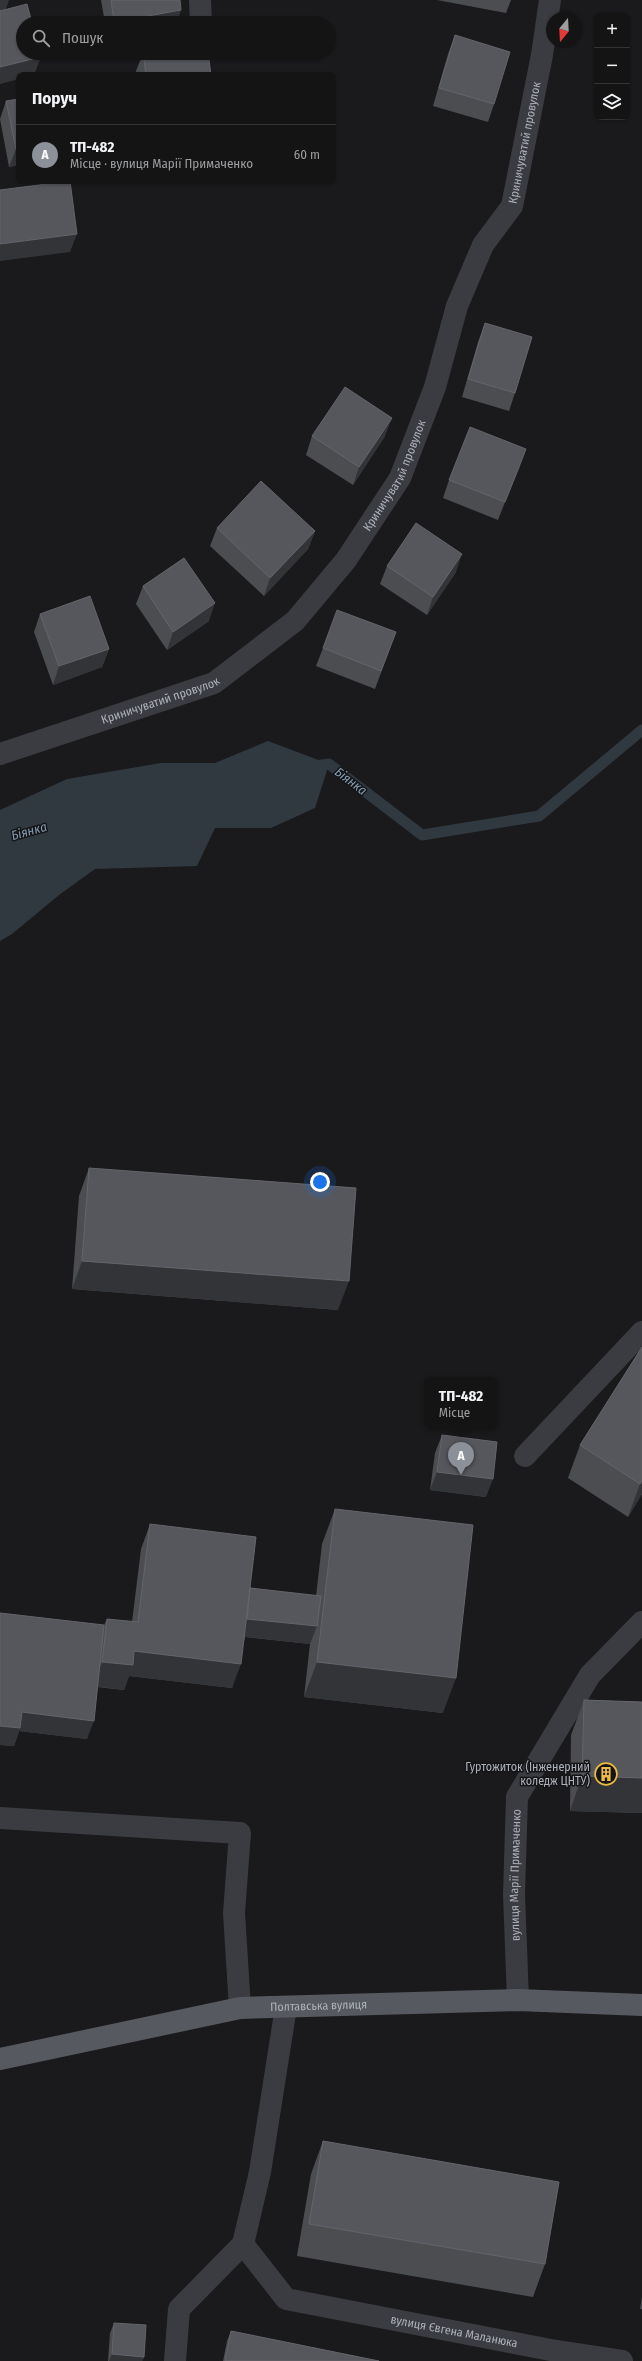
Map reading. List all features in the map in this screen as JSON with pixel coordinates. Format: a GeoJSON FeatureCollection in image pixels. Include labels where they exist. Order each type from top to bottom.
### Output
{"type":"FeatureCollection","features":[{"type":"Feature","properties":{"kind":"main road","name":"Полтавська вулиця"},"geometry":{"type":"LineString","coordinates":[[0,2059],[240,2008],[518,2000],[642,2005]]}},
{"type":"Feature","properties":{"kind":"street"},"geometry":{"type":"LineString","coordinates":[[200,0],[201,16]]}},
{"type":"Feature","properties":{"kind":"street","name":"Криничуватий провулок"},"geometry":{"type":"LineString","coordinates":[[0,754],[214,683],[295,621],[346,560],[400,478],[434,387],[457,306],[483,245],[512,206],[542,55],[550,0]]}},
{"type":"Feature","properties":{"kind":"street"},"geometry":{"type":"LineString","coordinates":[[525,1456],[642,1332]]}},
{"type":"Feature","properties":{"kind":"street","name":"вулиця Марії Примаченко"},"geometry":{"type":"LineString","coordinates":[[518,2000],[514,1894],[517,1797],[590,1675],[642,1622]]}},
{"type":"Feature","properties":{"kind":"street"},"geometry":{"type":"LineString","coordinates":[[0,1818],[240,1833],[234,1913],[240,2008]]}},
{"type":"Feature","properties":{"kind":"street"},"geometry":{"type":"LineString","coordinates":[[175,2361],[179,2309],[243,2244],[260,2172],[286,2006]]}},
{"type":"Feature","properties":{"kind":"street","name":"вулиця Євгена Маланюка"},"geometry":{"type":"LineString","coordinates":[[243,2244],[286,2299],[557,2356],[622,2361]]}},
{"type":"Feature","properties":{"kind":"water"},"geometry":{"type":"Polygon","coordinates":[[[268,741],[329,764],[315,808],[271,828],[215,828],[197,866],[95,869],[59,895],[12,934],[0,941],[0,810],[67,779],[161,763],[215,763],[268,741]]]}},
{"type":"Feature","properties":{"kind":"building"},"geometry":{"type":"Polygon","coordinates":[[[111,0],[180,0],[181,10],[148,16],[113,16],[111,0]]]}},
{"type":"Feature","properties":{"kind":"building"},"geometry":{"type":"Polygon","coordinates":[[[27,4],[30,16],[16,16],[16,60],[29,60],[0,67],[0,11],[27,4]]]}},
{"type":"Feature","properties":{"kind":"building"},"geometry":{"type":"Polygon","coordinates":[[[455,35],[510,52],[494,104],[439,88],[455,35]]]}},
{"type":"Feature","properties":{"kind":"building"},"geometry":{"type":"Polygon","coordinates":[[[144,60],[209,60],[211,72],[146,72],[144,60]]]}},
{"type":"Feature","properties":{"kind":"building"},"geometry":{"type":"Polygon","coordinates":[[[16,99],[16,149],[6,101],[16,99]]]}},
{"type":"Feature","properties":{"kind":"building"},"geometry":{"type":"Polygon","coordinates":[[[47,184],[70,184],[77,234],[0,244],[0,190],[47,184]]]}},
{"type":"Feature","properties":{"kind":"building"},"geometry":{"type":"Polygon","coordinates":[[[485,323],[532,337],[515,393],[468,379],[485,323]]]}},
{"type":"Feature","properties":{"kind":"building"},"geometry":{"type":"Polygon","coordinates":[[[345,387],[392,418],[359,467],[312,436],[345,387]]]}},
{"type":"Feature","properties":{"kind":"building"},"geometry":{"type":"Polygon","coordinates":[[[470,427],[526,449],[505,502],[449,480],[470,427]]]}},
{"type":"Feature","properties":{"kind":"building"},"geometry":{"type":"Polygon","coordinates":[[[261,481],[315,531],[270,578],[217,528],[261,481]]]}},
{"type":"Feature","properties":{"kind":"building"},"geometry":{"type":"Polygon","coordinates":[[[416,523],[462,554],[433,597],[387,566],[416,523]]]}},
{"type":"Feature","properties":{"kind":"building"},"geometry":{"type":"Polygon","coordinates":[[[184,558],[215,603],[173,632],[143,586],[184,558]]]}},
{"type":"Feature","properties":{"kind":"building"},"geometry":{"type":"Polygon","coordinates":[[[90,596],[109,649],[59,666],[40,614],[90,596]]]}},
{"type":"Feature","properties":{"kind":"building"},"geometry":{"type":"Polygon","coordinates":[[[337,610],[396,632],[381,671],[323,648],[337,610]]]}},
{"type":"Feature","properties":{"kind":"building"},"geometry":{"type":"Polygon","coordinates":[[[89,1168],[356,1188],[349,1281],[82,1261],[89,1168]]]}},
{"type":"Feature","properties":{"kind":"building"},"geometry":{"type":"Polygon","coordinates":[[[642,1347],[642,1480],[640,1484],[580,1445],[642,1347]]]}},
{"type":"Feature","properties":{"kind":"building"},"geometry":{"type":"Polygon","coordinates":[[[442,1435],[497,1442],[493,1479],[437,1472],[442,1435]]]}},
{"type":"Feature","properties":{"kind":"building"},"geometry":{"type":"Polygon","coordinates":[[[335,1509],[473,1525],[456,1678],[317,1662],[335,1509]]]}},
{"type":"Feature","properties":{"kind":"building"},"geometry":{"type":"Polygon","coordinates":[[[150,1524],[256,1537],[241,1664],[134,1651],[133,1665],[102,1662],[107,1619],[138,1622],[150,1524]]]}},
{"type":"Feature","properties":{"kind":"building"},"geometry":{"type":"Polygon","coordinates":[[[250,1588],[321,1596],[317,1626],[247,1619],[250,1588]]]}},
{"type":"Feature","properties":{"kind":"building"},"geometry":{"type":"Polygon","coordinates":[[[0,1613],[104,1625],[94,1721],[22,1712],[20,1728],[0,1726],[0,1613]]]}},
{"type":"Feature","properties":{"kind":"building"},"geometry":{"type":"Polygon","coordinates":[[[584,1700],[642,1702],[642,1778],[582,1776],[584,1700]]]}},
{"type":"Feature","properties":{"kind":"building"},"geometry":{"type":"Polygon","coordinates":[[[323,2141],[559,2182],[545,2264],[309,2224],[323,2141]]]}},
{"type":"Feature","properties":{"kind":"building"},"geometry":{"type":"Polygon","coordinates":[[[114,2323],[146,2325],[144,2357],[112,2354],[114,2323]]]}},
{"type":"Feature","properties":{"kind":"building"},"geometry":{"type":"Polygon","coordinates":[[[231,2331],[379,2361],[225,2361],[231,2331]]]}},
{"type":"Feature","properties":{"kind":"waterway","name":"Біянка"},"geometry":{"type":"LineString","coordinates":[[315,766],[329,764],[422,835],[539,816],[642,730]]}},
{"type":"Feature","properties":{"kind":"place","name":"ТП-482"},"geometry":{"type":"Point","coordinates":[461,1475]}},
{"type":"Feature","properties":{"kind":"place","name":"Гуртожиток (Інженерний коледж ЦНТУ)"},"geometry":{"type":"Point","coordinates":[606,1774]}}]}
